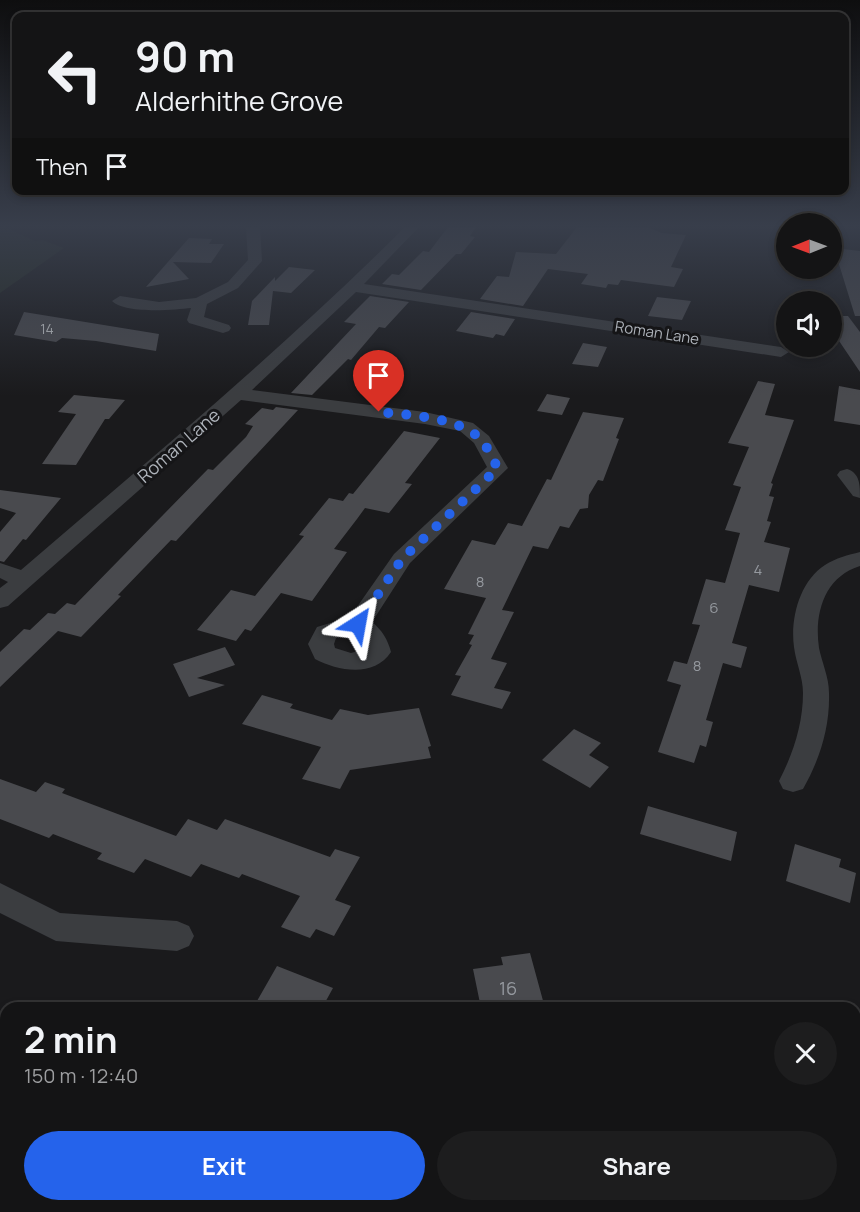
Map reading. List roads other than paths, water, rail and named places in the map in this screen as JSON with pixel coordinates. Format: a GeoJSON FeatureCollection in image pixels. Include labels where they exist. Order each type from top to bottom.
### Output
{"type":"FeatureCollection","features":[{"type":"Feature","properties":{"kind":"street"},"geometry":{"type":"LineString","coordinates":[[120,301],[159,308],[200,302],[234,284]]}},
{"type":"Feature","properties":{"kind":"street","name":"Roman Lane"},"geometry":{"type":"LineString","coordinates":[[0,601],[240,394],[358,284]]}},
{"type":"Feature","properties":{"kind":"street","name":"Roman Lane"},"geometry":{"type":"LineString","coordinates":[[355,287],[776,351]]}},
{"type":"Feature","properties":{"kind":"street"},"geometry":{"type":"LineString","coordinates":[[200,302],[195,320],[223,328]]}},
{"type":"Feature","properties":{"kind":"street"},"geometry":{"type":"LineString","coordinates":[[240,394],[425,418],[466,427],[482,440],[498,468],[402,559],[358,624]]}},
{"type":"Feature","properties":{"kind":"street"},"geometry":{"type":"LineString","coordinates":[[847,475],[860,492]]}},
{"type":"Feature","properties":{"kind":"street"},"geometry":{"type":"LineString","coordinates":[[793,781],[805,762],[814,722],[816,690],[806,644],[809,603],[816,585],[826,574],[848,561],[860,559]]}},
{"type":"Feature","properties":{"kind":"street"},"geometry":{"type":"LineString","coordinates":[[0,570],[23,580]]}},
{"type":"Feature","properties":{"kind":"street"},"geometry":{"type":"LineString","coordinates":[[0,897],[56,927],[177,936]]}}]}
